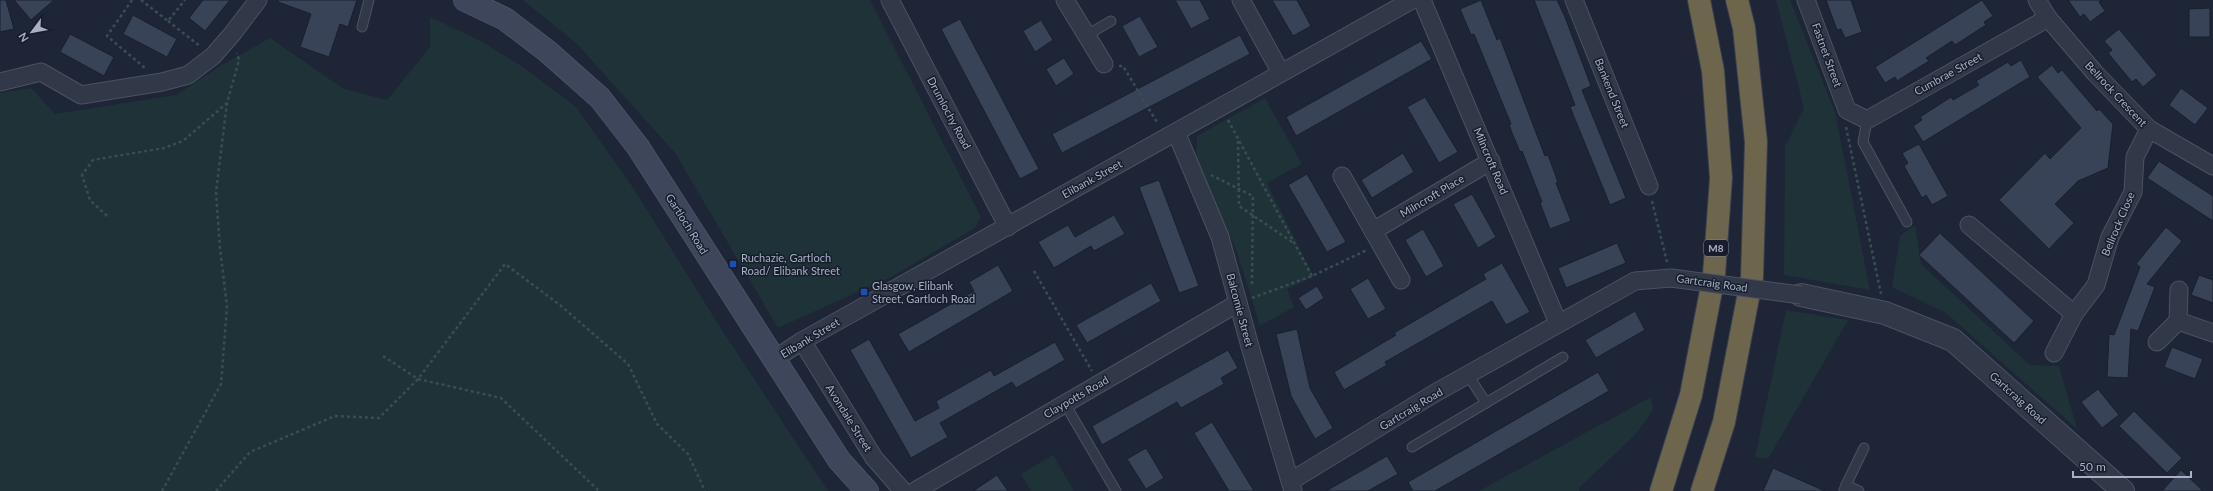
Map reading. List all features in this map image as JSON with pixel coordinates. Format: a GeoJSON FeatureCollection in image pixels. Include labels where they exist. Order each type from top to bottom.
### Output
{"type":"FeatureCollection","features":[{"type":"Feature","properties":{"kind":"highway","name":"M8"},"geometry":{"type":"LineString","coordinates":[[1661,491],[1691,395],[1714,275],[1721,178],[1714,71],[1699,0]]}},
{"type":"Feature","properties":{"kind":"highway"},"geometry":{"type":"LineString","coordinates":[[1702,491],[1724,422],[1752,277],[1756,142],[1744,28],[1737,0]]}},
{"type":"Feature","properties":{"kind":"main road","name":"Gartloch Road"},"geometry":{"type":"LineString","coordinates":[[465,0],[505,19],[547,51],[600,98],[638,147],[773,360],[839,460],[867,491]]}},
{"type":"Feature","properties":{"kind":"street"},"geometry":{"type":"LineString","coordinates":[[0,82],[40,72],[81,95],[162,82],[188,75],[214,56],[234,33],[258,0]]}},
{"type":"Feature","properties":{"kind":"street"},"geometry":{"type":"LineString","coordinates":[[1065,0],[1104,64]]}},
{"type":"Feature","properties":{"kind":"street"},"geometry":{"type":"LineString","coordinates":[[1241,0],[1281,73]]}},
{"type":"Feature","properties":{"kind":"street","name":"Elibank Street"},"geometry":{"type":"LineString","coordinates":[[773,360],[802,341],[1412,0]]}},
{"type":"Feature","properties":{"kind":"street","name":"Milncroft Road"},"geometry":{"type":"LineString","coordinates":[[1422,0],[1558,323]]}},
{"type":"Feature","properties":{"kind":"street","name":"Bankend Street"},"geometry":{"type":"LineString","coordinates":[[1574,0],[1649,186]]}},
{"type":"Feature","properties":{"kind":"street","name":"Fastnet Street"},"geometry":{"type":"LineString","coordinates":[[1806,0],[1847,110]]}},
{"type":"Feature","properties":{"kind":"street","name":"Bellrock Crescent"},"geometry":{"type":"LineString","coordinates":[[2037,0],[2048,18],[2095,73],[2149,129],[2213,166]]}},
{"type":"Feature","properties":{"kind":"street","name":"Drumlochy Road"},"geometry":{"type":"LineString","coordinates":[[895,2],[1008,227]]}},
{"type":"Feature","properties":{"kind":"street","name":"Cumbrae Street"},"geometry":{"type":"LineString","coordinates":[[1867,120],[2048,18]]}},
{"type":"Feature","properties":{"kind":"street"},"geometry":{"type":"LineString","coordinates":[[1847,110],[1867,120]]}},
{"type":"Feature","properties":{"kind":"street","name":"Bellrock Close"},"geometry":{"type":"LineString","coordinates":[[2054,353],[2074,314],[2096,285],[2110,237],[2133,192],[2135,157],[2149,129]]}},
{"type":"Feature","properties":{"kind":"street","name":"Balcomie Street"},"geometry":{"type":"LineString","coordinates":[[1171,135],[1191,165],[1245,301],[1292,486]]}},
{"type":"Feature","properties":{"kind":"street","name":"Milncroft Place"},"geometry":{"type":"LineString","coordinates":[[1377,237],[1491,161]]}},
{"type":"Feature","properties":{"kind":"street"},"geometry":{"type":"LineString","coordinates":[[1342,176],[1401,280]]}},
{"type":"Feature","properties":{"kind":"street"},"geometry":{"type":"LineString","coordinates":[[1969,225],[2074,314]]}},
{"type":"Feature","properties":{"kind":"street","name":"Gartcraig Road"},"geometry":{"type":"LineString","coordinates":[[1292,486],[1468,375],[1558,323],[1635,281],[1671,278],[1800,295],[1885,313],[1953,340],[2123,491]]}},
{"type":"Feature","properties":{"kind":"street"},"geometry":{"type":"LineString","coordinates":[[2157,342],[2178,321],[2178,290]]}},
{"type":"Feature","properties":{"kind":"street","name":"Claypotts Road"},"geometry":{"type":"LineString","coordinates":[[915,491],[1245,301]]}},
{"type":"Feature","properties":{"kind":"street"},"geometry":{"type":"LineString","coordinates":[[2178,321],[2213,333]]}},
{"type":"Feature","properties":{"kind":"street","name":"Avondale Street"},"geometry":{"type":"LineString","coordinates":[[802,341],[874,458],[903,491]]}},
{"type":"Feature","properties":{"kind":"lane"},"geometry":{"type":"LineString","coordinates":[[362,27],[369,0]]}},
{"type":"Feature","properties":{"kind":"lane"},"geometry":{"type":"LineString","coordinates":[[1087,35],[1111,21]]}},
{"type":"Feature","properties":{"kind":"lane"},"geometry":{"type":"LineString","coordinates":[[1867,120],[1863,142],[1907,222]]}},
{"type":"Feature","properties":{"kind":"lane"},"geometry":{"type":"LineString","coordinates":[[1412,447],[1563,357]]}},
{"type":"Feature","properties":{"kind":"lane"},"geometry":{"type":"LineString","coordinates":[[1468,375],[1486,403]]}},
{"type":"Feature","properties":{"kind":"lane"},"geometry":{"type":"LineString","coordinates":[[1065,404],[1116,491]]}},
{"type":"Feature","properties":{"kind":"lane"},"geometry":{"type":"LineString","coordinates":[[1859,491],[1845,488],[1864,448]]}},
{"type":"Feature","properties":{"kind":"path"},"geometry":{"type":"LineString","coordinates":[[132,0],[107,36],[162,82]]}},
{"type":"Feature","properties":{"kind":"path"},"geometry":{"type":"LineString","coordinates":[[141,0],[214,56]]}},
{"type":"Feature","properties":{"kind":"path"},"geometry":{"type":"LineString","coordinates":[[168,21],[185,0]]}},
{"type":"Feature","properties":{"kind":"path"},"geometry":{"type":"LineString","coordinates":[[162,491],[221,384],[227,307],[220,248],[216,192],[227,102],[239,60],[234,33]]}},
{"type":"Feature","properties":{"kind":"path"},"geometry":{"type":"LineString","coordinates":[[1104,64],[1123,66],[1171,135]]}},
{"type":"Feature","properties":{"kind":"path"},"geometry":{"type":"LineString","coordinates":[[107,216],[90,200],[82,175],[93,160],[164,148],[183,141],[227,102]]}},
{"type":"Feature","properties":{"kind":"path"},"geometry":{"type":"LineString","coordinates":[[1221,107],[1312,276]]}},
{"type":"Feature","properties":{"kind":"path"},"geometry":{"type":"LineString","coordinates":[[1847,110],[1846,130],[1885,313]]}},
{"type":"Feature","properties":{"kind":"path"},"geometry":{"type":"LineString","coordinates":[[1238,139],[1240,189],[1239,206],[1295,244]]}},
{"type":"Feature","properties":{"kind":"path"},"geometry":{"type":"LineString","coordinates":[[1191,165],[1253,196],[1253,216],[1245,301],[1312,276],[1377,237]]}},
{"type":"Feature","properties":{"kind":"path"},"geometry":{"type":"LineString","coordinates":[[1649,186],[1671,278]]}},
{"type":"Feature","properties":{"kind":"path"},"geometry":{"type":"LineString","coordinates":[[216,491],[250,452],[335,416],[379,418],[418,379],[505,264],[560,304],[628,364],[657,424],[688,454],[706,491]]}},
{"type":"Feature","properties":{"kind":"path"},"geometry":{"type":"LineString","coordinates":[[1034,271],[1100,384]]}},
{"type":"Feature","properties":{"kind":"path"},"geometry":{"type":"LineString","coordinates":[[383,356],[418,379],[501,398],[599,491]]}},
{"type":"Feature","properties":{"kind":"shaded area"},"geometry":{"type":"Polygon","coordinates":[[[523,0],[870,0],[981,217],[975,228],[893,276],[778,328],[675,153],[577,44],[523,0]]]}},
{"type":"Feature","properties":{"kind":"shaded area"},"geometry":{"type":"Polygon","coordinates":[[[1776,0],[1790,0],[1835,112],[1870,290],[1784,275],[1785,147],[1804,108],[1776,0]]]}},
{"type":"Feature","properties":{"kind":"shaded area"},"geometry":{"type":"Polygon","coordinates":[[[430,17],[479,40],[520,65],[576,107],[634,189],[720,327],[828,491],[0,491],[0,93],[31,88],[55,114],[176,95],[225,63],[270,38],[344,89],[387,100],[430,47],[430,17]]]}},
{"type":"Feature","properties":{"kind":"shaded area"},"geometry":{"type":"Polygon","coordinates":[[[1265,98],[1302,164],[1267,183],[1314,277],[1287,289],[1294,307],[1260,326],[1236,249],[1196,161],[1197,136],[1265,98]]]}},
{"type":"Feature","properties":{"kind":"shaded area"},"geometry":{"type":"Polygon","coordinates":[[[1915,225],[1921,264],[2030,365],[2059,366],[2077,429],[1946,313],[1892,287],[1900,236],[1915,225]]]}},
{"type":"Feature","properties":{"kind":"shaded area"},"geometry":{"type":"Polygon","coordinates":[[[1786,310],[1848,320],[1768,459],[1755,457],[1786,310]]]}},
{"type":"Feature","properties":{"kind":"shaded area"},"geometry":{"type":"Polygon","coordinates":[[[1651,397],[1653,410],[1636,434],[1579,488],[1579,491],[1479,491],[1651,397]]]}},
{"type":"Feature","properties":{"kind":"shaded area"},"geometry":{"type":"Polygon","coordinates":[[[1053,455],[1074,491],[1031,491],[1021,474],[1053,455]]]}},
{"type":"Feature","properties":{"kind":"building"},"geometry":{"type":"Polygon","coordinates":[[[0,0],[6,0],[14,29],[0,32],[0,0]]]}},
{"type":"Feature","properties":{"kind":"building"},"geometry":{"type":"Polygon","coordinates":[[[14,0],[54,0],[31,20],[14,0]]]}},
{"type":"Feature","properties":{"kind":"building"},"geometry":{"type":"Polygon","coordinates":[[[203,0],[230,0],[205,31],[189,18],[203,0]]]}},
{"type":"Feature","properties":{"kind":"building"},"geometry":{"type":"Polygon","coordinates":[[[278,0],[357,0],[348,27],[340,24],[329,57],[300,47],[311,14],[278,2],[278,0]]]}},
{"type":"Feature","properties":{"kind":"building"},"geometry":{"type":"Polygon","coordinates":[[[1175,0],[1200,0],[1210,19],[1191,29],[1175,0]]]}},
{"type":"Feature","properties":{"kind":"building"},"geometry":{"type":"Polygon","coordinates":[[[1272,0],[1297,0],[1311,26],[1293,36],[1272,0]]]}},
{"type":"Feature","properties":{"kind":"building"},"geometry":{"type":"Polygon","coordinates":[[[1481,0],[1497,40],[1500,38],[1545,156],[1548,155],[1558,182],[1556,183],[1571,221],[1550,229],[1540,203],[1542,202],[1522,151],[1520,152],[1509,125],[1511,124],[1474,34],[1471,35],[1460,9],[1481,0]]]}},
{"type":"Feature","properties":{"kind":"building"},"geometry":{"type":"Polygon","coordinates":[[[1534,0],[1557,0],[1591,86],[1582,90],[1626,198],[1610,205],[1570,107],[1575,105],[1534,0]]]}},
{"type":"Feature","properties":{"kind":"building"},"geometry":{"type":"Polygon","coordinates":[[[1826,0],[1851,0],[1862,32],[1845,38],[1841,29],[1837,30],[1826,0]]]}},
{"type":"Feature","properties":{"kind":"building"},"geometry":{"type":"Polygon","coordinates":[[[1982,0],[1993,16],[1984,22],[1986,25],[1955,45],[1952,41],[1926,58],[1929,61],[1897,81],[1895,77],[1885,83],[1875,67],[1982,0]]]}},
{"type":"Feature","properties":{"kind":"building"},"geometry":{"type":"Polygon","coordinates":[[[2068,0],[2102,0],[2099,2],[2105,11],[2090,22],[2084,14],[2080,17],[2068,0]]]}},
{"type":"Feature","properties":{"kind":"building"},"geometry":{"type":"Polygon","coordinates":[[[2210,8],[2210,37],[2189,37],[2189,9],[2210,8]]]}},
{"type":"Feature","properties":{"kind":"building"},"geometry":{"type":"Polygon","coordinates":[[[133,15],[177,39],[167,57],[123,34],[133,15]]]}},
{"type":"Feature","properties":{"kind":"building"},"geometry":{"type":"Polygon","coordinates":[[[1140,16],[1158,47],[1139,57],[1122,26],[1140,16]]]}},
{"type":"Feature","properties":{"kind":"building"},"geometry":{"type":"Polygon","coordinates":[[[960,19],[1039,169],[1020,179],[941,29],[960,19]]]}},
{"type":"Feature","properties":{"kind":"building"},"geometry":{"type":"Polygon","coordinates":[[[1041,20],[1053,40],[1035,52],[1023,31],[1041,20]]]}},
{"type":"Feature","properties":{"kind":"building"},"geometry":{"type":"Polygon","coordinates":[[[2119,29],[2157,75],[2143,87],[2136,79],[2132,82],[2108,53],[2112,50],[2104,41],[2119,29]]]}},
{"type":"Feature","properties":{"kind":"building"},"geometry":{"type":"Polygon","coordinates":[[[70,34],[114,57],[104,76],[60,52],[70,34]]]}},
{"type":"Feature","properties":{"kind":"building"},"geometry":{"type":"Polygon","coordinates":[[[1240,35],[1250,54],[1062,153],[1052,134],[1240,35]]]}},
{"type":"Feature","properties":{"kind":"building"},"geometry":{"type":"Polygon","coordinates":[[[1421,41],[1432,59],[1296,136],[1286,117],[1421,41]]]}},
{"type":"Feature","properties":{"kind":"building"},"geometry":{"type":"Polygon","coordinates":[[[1064,58],[1074,74],[1056,86],[1046,69],[1064,58]]]}},
{"type":"Feature","properties":{"kind":"building"},"geometry":{"type":"Polygon","coordinates":[[[2021,60],[2030,77],[1923,142],[1913,126],[1922,120],[1920,117],[1951,97],[1953,100],[1979,85],[1976,81],[2008,62],[2011,66],[2021,60]]]}},
{"type":"Feature","properties":{"kind":"building"},"geometry":{"type":"Polygon","coordinates":[[[2052,65],[2058,73],[2062,70],[2097,111],[2099,109],[2113,124],[2108,168],[2078,181],[2055,204],[2074,223],[2049,249],[1999,200],[2045,153],[2050,159],[2081,128],[2037,77],[2052,65]]]}},
{"type":"Feature","properties":{"kind":"building"},"geometry":{"type":"Polygon","coordinates":[[[2181,88],[2208,108],[2195,125],[2169,105],[2181,88]]]}},
{"type":"Feature","properties":{"kind":"building"},"geometry":{"type":"Polygon","coordinates":[[[1425,97],[1458,152],[1439,163],[1407,107],[1425,97]]]}},
{"type":"Feature","properties":{"kind":"building"},"geometry":{"type":"Polygon","coordinates":[[[1919,144],[1948,196],[1932,205],[1926,195],[1922,198],[1904,166],[1908,163],[1902,153],[1919,144]]]}},
{"type":"Feature","properties":{"kind":"building"},"geometry":{"type":"Polygon","coordinates":[[[1403,153],[1414,172],[1372,198],[1361,180],[1403,153]]]}},
{"type":"Feature","properties":{"kind":"building"},"geometry":{"type":"Polygon","coordinates":[[[2159,161],[2213,196],[2213,221],[2147,178],[2159,161]]]}},
{"type":"Feature","properties":{"kind":"building"},"geometry":{"type":"Polygon","coordinates":[[[1307,174],[1346,242],[1327,252],[1288,185],[1307,174]]]}},
{"type":"Feature","properties":{"kind":"building"},"geometry":{"type":"Polygon","coordinates":[[[1159,180],[1199,286],[1179,293],[1139,187],[1159,180]]]}},
{"type":"Feature","properties":{"kind":"building"},"geometry":{"type":"Polygon","coordinates":[[[1472,194],[1496,237],[1478,248],[1453,204],[1472,194]]]}},
{"type":"Feature","properties":{"kind":"building"},"geometry":{"type":"Polygon","coordinates":[[[1114,215],[1125,234],[1094,251],[1091,246],[1054,268],[1038,242],[1068,225],[1075,237],[1114,215]]]}},
{"type":"Feature","properties":{"kind":"building"},"geometry":{"type":"Polygon","coordinates":[[[2166,227],[2182,241],[2147,284],[2155,287],[2138,331],[2131,329],[2128,378],[2107,377],[2109,334],[2114,335],[2140,267],[2136,264],[2166,227]]]}},
{"type":"Feature","properties":{"kind":"building"},"geometry":{"type":"Polygon","coordinates":[[[1423,229],[1444,266],[1426,277],[1405,240],[1423,229]]]}},
{"type":"Feature","properties":{"kind":"building"},"geometry":{"type":"Polygon","coordinates":[[[1940,233],[2034,321],[2014,343],[1919,255],[1940,233]]]}},
{"type":"Feature","properties":{"kind":"building"},"geometry":{"type":"Polygon","coordinates":[[[1617,243],[1626,263],[1566,288],[1558,268],[1617,243]]]}},
{"type":"Feature","properties":{"kind":"building"},"geometry":{"type":"Polygon","coordinates":[[[1502,263],[1530,312],[1506,325],[1492,301],[1385,362],[1387,365],[1344,390],[1334,372],[1396,335],[1394,333],[1486,279],[1483,274],[1502,263]]]}},
{"type":"Feature","properties":{"kind":"building"},"geometry":{"type":"Polygon","coordinates":[[[998,265],[1013,291],[909,352],[898,334],[974,291],[969,282],[998,265]]]}},
{"type":"Feature","properties":{"kind":"building"},"geometry":{"type":"Polygon","coordinates":[[[2199,275],[2213,280],[2213,303],[2191,295],[2199,275]]]}},
{"type":"Feature","properties":{"kind":"building"},"geometry":{"type":"Polygon","coordinates":[[[1368,278],[1386,309],[1368,319],[1350,289],[1368,278]]]}},
{"type":"Feature","properties":{"kind":"building"},"geometry":{"type":"Polygon","coordinates":[[[1151,283],[1161,301],[1087,343],[1076,325],[1151,283]]]}},
{"type":"Feature","properties":{"kind":"building"},"geometry":{"type":"Polygon","coordinates":[[[1317,286],[1324,298],[1306,310],[1298,298],[1317,286]]]}},
{"type":"Feature","properties":{"kind":"building"},"geometry":{"type":"Polygon","coordinates":[[[1635,311],[1645,330],[1596,358],[1585,340],[1635,311]]]}},
{"type":"Feature","properties":{"kind":"building"},"geometry":{"type":"Polygon","coordinates":[[[1297,329],[1310,388],[1333,428],[1315,439],[1291,396],[1276,334],[1297,329]]]}},
{"type":"Feature","properties":{"kind":"building"},"geometry":{"type":"Polygon","coordinates":[[[869,339],[915,421],[939,408],[936,401],[991,370],[994,376],[1055,342],[1065,360],[1016,388],[1012,382],[940,423],[948,437],[911,458],[850,350],[869,339]]]}},
{"type":"Feature","properties":{"kind":"building"},"geometry":{"type":"Polygon","coordinates":[[[2172,347],[2203,359],[2195,379],[2164,367],[2172,347]]]}},
{"type":"Feature","properties":{"kind":"building"},"geometry":{"type":"Polygon","coordinates":[[[1228,350],[1238,368],[1221,378],[1224,384],[1181,408],[1177,402],[1102,445],[1092,426],[1228,350]]]}},
{"type":"Feature","properties":{"kind":"building"},"geometry":{"type":"Polygon","coordinates":[[[1598,372],[1609,391],[1435,491],[1413,491],[1408,482],[1598,372]]]}},
{"type":"Feature","properties":{"kind":"building"},"geometry":{"type":"Polygon","coordinates":[[[2098,389],[2119,415],[2102,428],[2081,402],[2098,389]]]}},
{"type":"Feature","properties":{"kind":"building"},"geometry":{"type":"Polygon","coordinates":[[[2134,411],[2182,458],[2167,473],[2119,426],[2134,411]]]}},
{"type":"Feature","properties":{"kind":"building"},"geometry":{"type":"Polygon","coordinates":[[[1212,422],[1254,491],[1229,491],[1194,433],[1212,422]]]}},
{"type":"Feature","properties":{"kind":"building"},"geometry":{"type":"Polygon","coordinates":[[[1146,448],[1164,478],[1146,489],[1127,459],[1146,448]]]}},
{"type":"Feature","properties":{"kind":"building"},"geometry":{"type":"Polygon","coordinates":[[[1387,456],[1398,474],[1368,491],[1326,491],[1387,456]]]}},
{"type":"Feature","properties":{"kind":"building"},"geometry":{"type":"Polygon","coordinates":[[[1773,468],[1825,491],[1763,491],[1773,468]]]}},
{"type":"Feature","properties":{"kind":"building"},"geometry":{"type":"Polygon","coordinates":[[[2181,470],[2203,491],[2162,491],[2181,470]]]}},
{"type":"Feature","properties":{"kind":"building"},"geometry":{"type":"Polygon","coordinates":[[[997,475],[1008,491],[973,491],[997,475]]]}},
{"type":"Feature","properties":{"kind":"place","name":"Ruchazie, Gartloch Road/ Elibank Street"},"geometry":{"type":"Point","coordinates":[733,264]}},
{"type":"Feature","properties":{"kind":"place","name":"Glasgow, Elibank Street, Gartloch Road"},"geometry":{"type":"Point","coordinates":[864,292]}}]}
